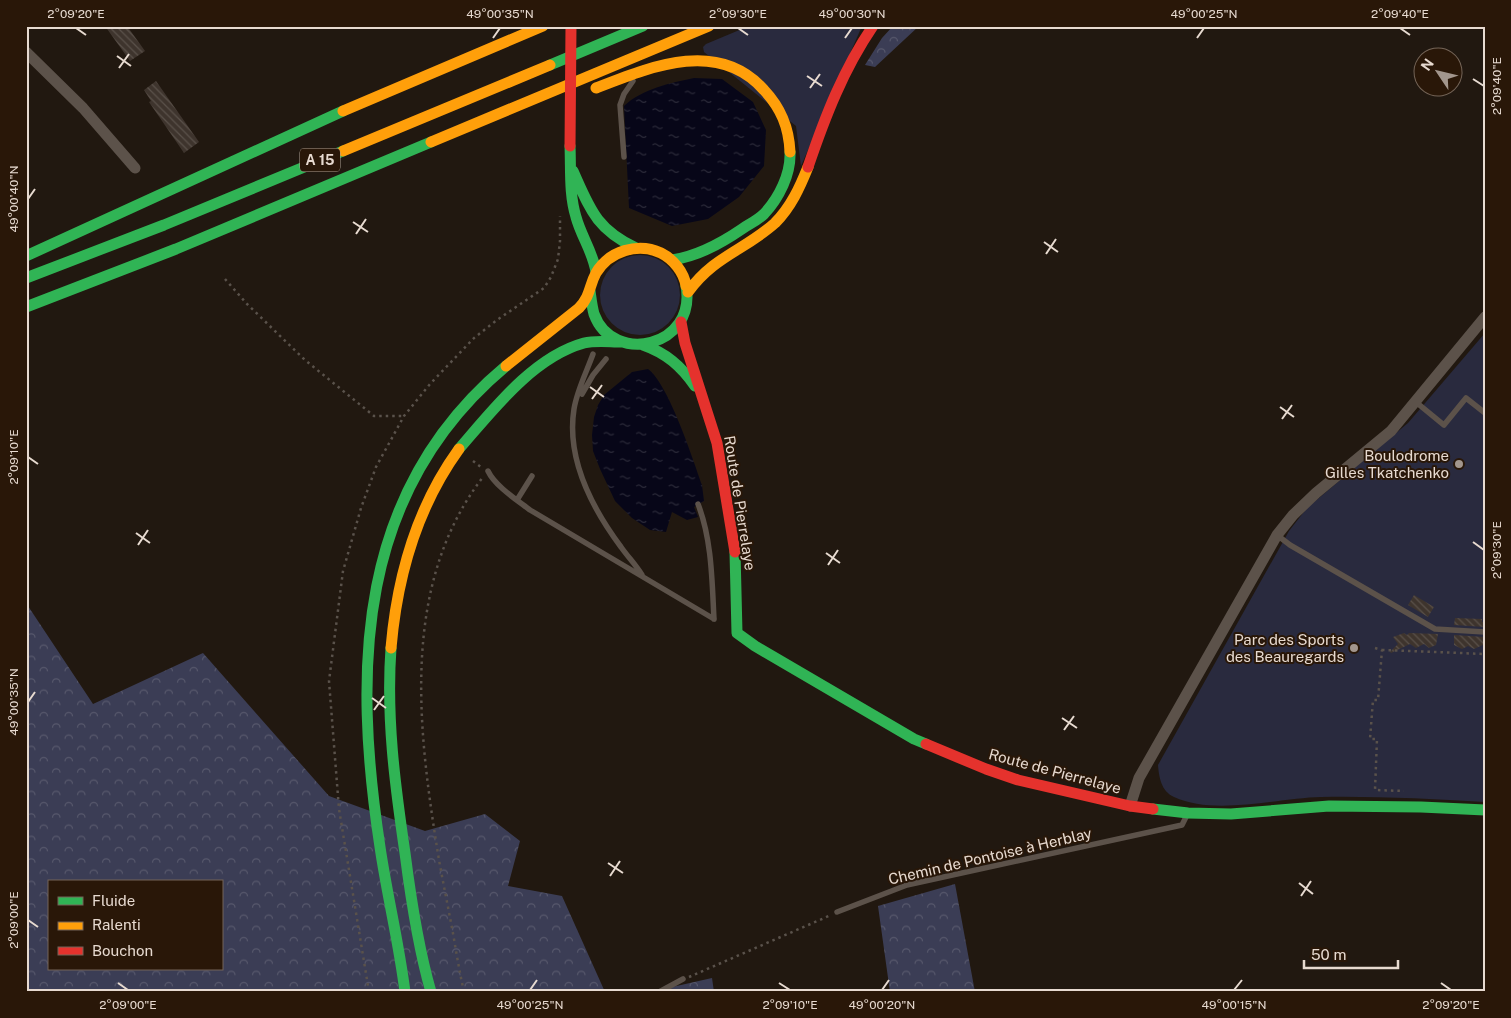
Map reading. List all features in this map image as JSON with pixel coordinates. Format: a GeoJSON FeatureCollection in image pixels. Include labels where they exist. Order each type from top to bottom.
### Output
{"type":"FeatureCollection","features":[{"type":"Feature","properties":{"kind":"main road"},"geometry":{"type":"LineString","coordinates":[[26,256],[327,118],[542,26]]}},
{"type":"Feature","properties":{"kind":"main road"},"geometry":{"type":"LineString","coordinates":[[571,26],[570,146],[572,196],[576,217],[595,260],[596,272]]}},
{"type":"Feature","properties":{"kind":"main road","name":"A 15"},"geometry":{"type":"LineString","coordinates":[[26,278],[164,225],[643,26]]}},
{"type":"Feature","properties":{"kind":"main road","name":"A 15"},"geometry":{"type":"LineString","coordinates":[[26,307],[176,249],[709,26]]}},
{"type":"Feature","properties":{"kind":"main road"},"geometry":{"type":"LineString","coordinates":[[688,292],[705,270],[771,228],[786,211],[803,179],[842,77],[853,55],[873,26]]}},
{"type":"Feature","properties":{"kind":"main road"},"geometry":{"type":"LineString","coordinates":[[562,102],[640,72],[675,62],[700,60],[720,62],[736,68],[751,76],[770,95],[784,119],[790,137],[790,158],[785,180],[775,199],[761,218],[730,237],[698,255],[672,260]]}},
{"type":"Feature","properties":{"kind":"main road"},"geometry":{"type":"LineString","coordinates":[[458,132],[475,134]]}},
{"type":"Feature","properties":{"kind":"main road"},"geometry":{"type":"LineString","coordinates":[[572,167],[590,208],[600,224],[614,238],[636,248]]}},
{"type":"Feature","properties":{"kind":"main road"},"geometry":{"type":"LineString","coordinates":[[431,992],[420,944],[397,807],[389,734],[391,635],[394,609],[405,562],[421,516],[444,473],[472,432],[489,412],[524,380],[542,365],[563,352],[584,343],[623,342],[643,345],[654,343],[674,331],[681,322],[685,312],[688,292],[683,275],[672,260],[663,253],[653,249],[636,248],[617,253],[605,261],[596,272],[590,291],[593,314],[599,325],[608,334],[623,342]]}},
{"type":"Feature","properties":{"kind":"main road"},"geometry":{"type":"LineString","coordinates":[[405,992],[378,835],[366,731],[367,640],[380,565],[395,518],[405,496],[428,453],[452,420],[492,377],[511,360],[572,315],[590,291]]}},
{"type":"Feature","properties":{"kind":"main road","name":"Route de Pierrelaye"},"geometry":{"type":"LineString","coordinates":[[681,322],[717,443],[735,555],[737,633],[781,662],[914,739],[986,769],[1018,780],[1130,806],[1188,813],[1231,814],[1329,806],[1485,810]]}},
{"type":"Feature","properties":{"kind":"main road","name":"Route de Pierrelaye"},"geometry":{"type":"LineString","coordinates":[[643,345],[653,348],[678,364],[703,400]]}},
{"type":"Feature","properties":{"kind":"street"},"geometry":{"type":"LineString","coordinates":[[26,52],[83,108],[134,168]]}},
{"type":"Feature","properties":{"kind":"street"},"geometry":{"type":"LineString","coordinates":[[1130,806],[1139,778],[1277,535],[1293,515],[1316,492],[1391,431],[1485,317]]}},
{"type":"Feature","properties":{"kind":"lane"},"geometry":{"type":"LineString","coordinates":[[624,158],[624,126],[620,105],[624,94],[640,72]]}},
{"type":"Feature","properties":{"kind":"lane"},"geometry":{"type":"LineString","coordinates":[[593,354],[575,406],[572,431],[577,464],[591,499],[611,532],[643,577]]}},
{"type":"Feature","properties":{"kind":"lane"},"geometry":{"type":"LineString","coordinates":[[575,406],[593,375],[606,359]]}},
{"type":"Feature","properties":{"kind":"lane"},"geometry":{"type":"LineString","coordinates":[[1416,402],[1444,425],[1466,398],[1485,413]]}},
{"type":"Feature","properties":{"kind":"lane"},"geometry":{"type":"LineString","coordinates":[[488,471],[490,476],[517,500],[538,515],[714,620],[711,562],[702,513],[698,504]]}},
{"type":"Feature","properties":{"kind":"lane"},"geometry":{"type":"LineString","coordinates":[[517,500],[532,476]]}},
{"type":"Feature","properties":{"kind":"lane"},"geometry":{"type":"LineString","coordinates":[[1277,535],[1290,545],[1436,629],[1485,632]]}},
{"type":"Feature","properties":{"kind":"lane","name":"Chemin de Pontoise à Herblay"},"geometry":{"type":"LineString","coordinates":[[837,912],[907,885],[1182,825],[1188,813]]}},
{"type":"Feature","properties":{"kind":"lane"},"geometry":{"type":"LineString","coordinates":[[660,992],[683,979]]}},
{"type":"Feature","properties":{"kind":"path"},"geometry":{"type":"LineString","coordinates":[[225,279],[247,304],[305,360],[374,416],[404,416]]}},
{"type":"Feature","properties":{"kind":"path"},"geometry":{"type":"LineString","coordinates":[[464,992],[444,888],[425,760],[421,707],[422,645],[426,614],[438,563],[456,522],[474,490],[488,471]]}},
{"type":"Feature","properties":{"kind":"path"},"geometry":{"type":"LineString","coordinates":[[1374,648],[1382,650],[1485,654]]}},
{"type":"Feature","properties":{"kind":"path"},"geometry":{"type":"LineString","coordinates":[[1382,650],[1378,700],[1373,700],[1370,739],[1377,740],[1375,790],[1405,791]]}},
{"type":"Feature","properties":{"kind":"path"},"geometry":{"type":"LineString","coordinates":[[683,979],[837,912]]}},
{"type":"Feature","properties":{"kind":"shaded area"},"geometry":{"type":"Polygon","coordinates":[[[749,26],[862,26],[801,166],[796,126],[704,52],[703,47],[706,44],[749,26]]]}},
{"type":"Feature","properties":{"kind":"shaded area"},"geometry":{"type":"Polygon","coordinates":[[[640,255],[655,258],[668,267],[677,280],[680,295],[677,310],[668,323],[655,332],[640,335],[625,332],[612,323],[603,310],[600,295],[603,280],[612,267],[625,258],[640,255]]]}},
{"type":"Feature","properties":{"kind":"shaded area","name":"Parc des Sports des Beauregards"},"geometry":{"type":"Polygon","coordinates":[[[1485,333],[1485,802],[1383,797],[1321,797],[1227,806],[1190,802],[1174,797],[1163,787],[1158,765],[1289,531],[1307,508],[1408,423],[1485,333]]]}},
{"type":"Feature","properties":{"kind":"green space"},"geometry":{"type":"Polygon","coordinates":[[[893,26],[919,26],[875,67],[865,65],[882,38],[893,26]]]}},
{"type":"Feature","properties":{"kind":"green space"},"geometry":{"type":"Polygon","coordinates":[[[26,603],[93,704],[203,653],[329,796],[425,831],[485,814],[520,841],[508,886],[562,896],[605,992],[26,992],[26,603]]]}},
{"type":"Feature","properties":{"kind":"green space"},"geometry":{"type":"Polygon","coordinates":[[[955,884],[975,992],[890,992],[878,906],[955,884]]]}},
{"type":"Feature","properties":{"kind":"green space"},"geometry":{"type":"Polygon","coordinates":[[[712,978],[714,992],[650,992],[712,978]]]}},
{"type":"Feature","properties":{"kind":"water"},"geometry":{"type":"Polygon","coordinates":[[[694,78],[722,79],[753,102],[766,130],[764,166],[739,197],[708,219],[672,226],[629,208],[624,106],[648,91],[694,78]]]}},
{"type":"Feature","properties":{"kind":"water"},"geometry":{"type":"Polygon","coordinates":[[[648,369],[664,389],[672,405],[702,485],[704,501],[694,507],[698,517],[687,520],[672,512],[666,532],[650,530],[632,518],[615,501],[593,451],[594,417],[604,395],[632,372],[648,369]]]}},
{"type":"Feature","properties":{"kind":"building"},"geometry":{"type":"Polygon","coordinates":[[[105,26],[127,26],[145,51],[130,61],[105,26]]]}},
{"type":"Feature","properties":{"kind":"building"},"geometry":{"type":"Polygon","coordinates":[[[156,81],[199,142],[184,153],[149,102],[151,101],[144,90],[156,81]]]}},
{"type":"Feature","properties":{"kind":"building"},"geometry":{"type":"Polygon","coordinates":[[[1414,595],[1434,607],[1428,617],[1408,605],[1414,595]]]}},
{"type":"Feature","properties":{"kind":"building"},"geometry":{"type":"Polygon","coordinates":[[[1455,618],[1482,619],[1482,622],[1485,622],[1485,627],[1454,625],[1455,618]]]}},
{"type":"Feature","properties":{"kind":"building"},"geometry":{"type":"Polygon","coordinates":[[[1404,633],[1407,635],[1409,633],[1438,634],[1436,645],[1429,648],[1424,644],[1416,648],[1410,644],[1391,653],[1398,644],[1393,637],[1404,633]]]}},
{"type":"Feature","properties":{"kind":"building"},"geometry":{"type":"Polygon","coordinates":[[[1454,635],[1485,637],[1485,644],[1474,649],[1468,646],[1462,649],[1454,645],[1454,635]]]}},
{"type":"Feature","properties":{"kind":"traffic: fast"},"geometry":{"type":"LineString","coordinates":[[550,65],[643,26]]}},
{"type":"Feature","properties":{"kind":"traffic: fast"},"geometry":{"type":"LineString","coordinates":[[26,256],[343,111]]}},
{"type":"Feature","properties":{"kind":"traffic: fast"},"geometry":{"type":"LineString","coordinates":[[26,307],[176,249],[431,142]]}},
{"type":"Feature","properties":{"kind":"traffic: fast"},"geometry":{"type":"LineString","coordinates":[[570,146],[572,200],[578,224],[596,272]]}},
{"type":"Feature","properties":{"kind":"traffic: fast"},"geometry":{"type":"LineString","coordinates":[[26,278],[164,225],[343,151]]}},
{"type":"Feature","properties":{"kind":"traffic: fast"},"geometry":{"type":"LineString","coordinates":[[672,260],[691,256],[708,249],[756,221],[775,201],[783,185],[790,160],[790,152]]}},
{"type":"Feature","properties":{"kind":"traffic: fast"},"geometry":{"type":"LineString","coordinates":[[573,171],[596,217],[612,233],[636,248]]}},
{"type":"Feature","properties":{"kind":"traffic: fast"},"geometry":{"type":"LineString","coordinates":[[590,291],[594,314],[604,330],[618,340],[634,344],[651,342],[667,335],[679,323],[686,307],[686,286]]}},
{"type":"Feature","properties":{"kind":"traffic: fast"},"geometry":{"type":"LineString","coordinates":[[459,449],[500,402],[548,360],[565,350],[584,343],[598,341],[622,342]]}},
{"type":"Feature","properties":{"kind":"traffic: fast"},"geometry":{"type":"LineString","coordinates":[[643,345],[659,352],[672,361],[695,386]]}},
{"type":"Feature","properties":{"kind":"traffic: fast"},"geometry":{"type":"LineString","coordinates":[[405,992],[380,847],[367,714],[368,650],[377,587],[393,526],[419,469],[456,415],[506,366]]}},
{"type":"Feature","properties":{"kind":"traffic: fast"},"geometry":{"type":"LineString","coordinates":[[735,552],[737,633],[755,646],[914,739],[926,744]]}},
{"type":"Feature","properties":{"kind":"traffic: fast"},"geometry":{"type":"LineString","coordinates":[[391,648],[390,700],[395,776],[412,906],[431,992]]}},
{"type":"Feature","properties":{"kind":"traffic: fast"},"geometry":{"type":"LineString","coordinates":[[1153,809],[1188,813],[1231,814],[1329,806],[1485,810]]}},
{"type":"Feature","properties":{"kind":"traffic: slow"},"geometry":{"type":"LineString","coordinates":[[343,111],[543,26]]}},
{"type":"Feature","properties":{"kind":"traffic: slow"},"geometry":{"type":"LineString","coordinates":[[431,142],[709,26]]}},
{"type":"Feature","properties":{"kind":"traffic: slow"},"geometry":{"type":"LineString","coordinates":[[596,88],[639,72],[683,62],[705,61],[726,65],[746,74],[764,90],[775,104],[786,126],[790,152]]}},
{"type":"Feature","properties":{"kind":"traffic: slow"},"geometry":{"type":"LineString","coordinates":[[343,151],[550,65]]}},
{"type":"Feature","properties":{"kind":"traffic: slow"},"geometry":{"type":"LineString","coordinates":[[688,292],[719,261],[764,232],[781,217],[790,204],[808,167]]}},
{"type":"Feature","properties":{"kind":"traffic: slow"},"geometry":{"type":"LineString","coordinates":[[506,366],[579,308],[588,295],[596,273],[608,259],[616,254],[643,248],[661,253],[677,266],[686,286]]}},
{"type":"Feature","properties":{"kind":"traffic: slow"},"geometry":{"type":"LineString","coordinates":[[391,648],[398,596],[412,544],[432,495],[444,471],[459,449]]}},
{"type":"Feature","properties":{"kind":"traffic: jam"},"geometry":{"type":"LineString","coordinates":[[570,146],[571,26]]}},
{"type":"Feature","properties":{"kind":"traffic: jam"},"geometry":{"type":"LineString","coordinates":[[808,167],[836,94],[862,43],[873,26]]}},
{"type":"Feature","properties":{"kind":"traffic: jam"},"geometry":{"type":"LineString","coordinates":[[681,322],[685,343],[717,443],[735,552]]}},
{"type":"Feature","properties":{"kind":"traffic: jam"},"geometry":{"type":"LineString","coordinates":[[926,744],[1018,780],[1130,806],[1153,809]]}},
{"type":"Feature","properties":{"kind":"place","name":"Boulodrome Gilles Tkatchenko"},"geometry":{"type":"Point","coordinates":[1459,464]}},
{"type":"Feature","properties":{"kind":"place","name":"Parc des Sports des Beauregards"},"geometry":{"type":"Point","coordinates":[1354,648]}}]}
